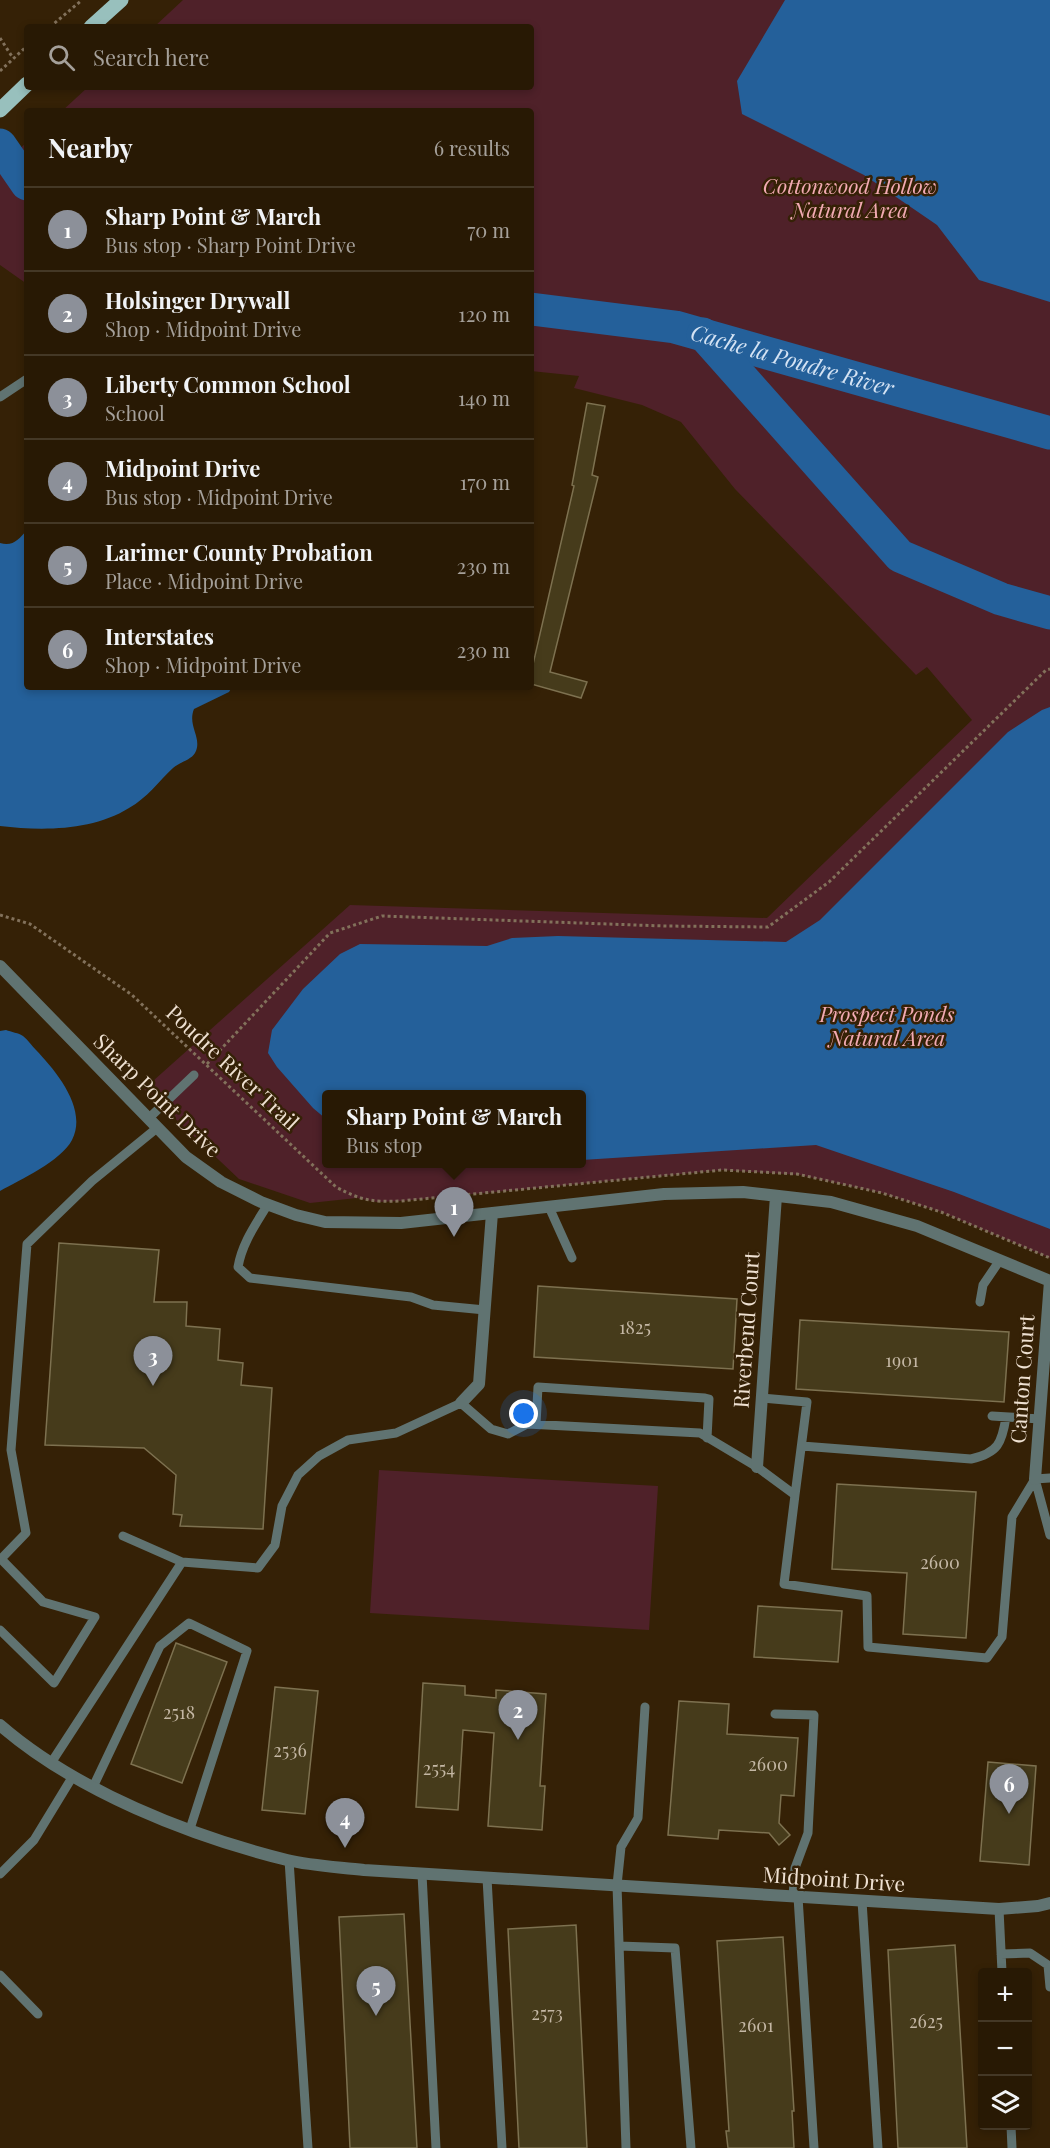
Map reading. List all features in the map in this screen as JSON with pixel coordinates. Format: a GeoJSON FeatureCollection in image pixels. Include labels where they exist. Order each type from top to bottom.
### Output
{"type":"FeatureCollection","features":[{"type":"Feature","properties":{"kind":"main road"},"geometry":{"type":"LineString","coordinates":[[94,24],[122,0]]}},
{"type":"Feature","properties":{"kind":"main road"},"geometry":{"type":"LineString","coordinates":[[0,110],[24,87]]}},
{"type":"Feature","properties":{"kind":"street","name":"Sharp Point Drive"},"geometry":{"type":"LineString","coordinates":[[0,966],[186,1158],[221,1182],[296,1215],[325,1222],[401,1223],[664,1194],[743,1192],[831,1202],[917,1226],[1050,1281]]}},
{"type":"Feature","properties":{"kind":"street","name":"Riverbend Court"},"geometry":{"type":"LineString","coordinates":[[757,1467],[776,1196]]}},
{"type":"Feature","properties":{"kind":"street"},"geometry":{"type":"LineString","coordinates":[[461,1403],[479,1384],[492,1214]]}},
{"type":"Feature","properties":{"kind":"street","name":"Canton Court"},"geometry":{"type":"LineString","coordinates":[[1035,1479],[1050,1281]]}},
{"type":"Feature","properties":{"kind":"street","name":"Midpoint Drive"},"geometry":{"type":"LineString","coordinates":[[0,1725],[51,1763],[136,1808],[190,1829],[289,1860],[364,1870],[999,1909],[1050,1903]]}},
{"type":"Feature","properties":{"kind":"lane"},"geometry":{"type":"LineString","coordinates":[[0,397],[24,381]]}},
{"type":"Feature","properties":{"kind":"lane"},"geometry":{"type":"LineString","coordinates":[[0,1630],[54,1683],[95,1617],[43,1602],[0,1559],[26,1533],[11,1450],[27,1244],[152,1124],[194,1075]]}},
{"type":"Feature","properties":{"kind":"lane"},"geometry":{"type":"LineString","coordinates":[[268,1204],[250,1233],[240,1257],[238,1267],[250,1278],[411,1296],[433,1305],[485,1311]]}},
{"type":"Feature","properties":{"kind":"lane"},"geometry":{"type":"LineString","coordinates":[[549,1207],[572,1258]]}},
{"type":"Feature","properties":{"kind":"lane"},"geometry":{"type":"LineString","coordinates":[[980,1302],[983,1285],[1000,1260]]}},
{"type":"Feature","properties":{"kind":"lane"},"geometry":{"type":"LineString","coordinates":[[536,1424],[538,1387],[705,1398],[709,1399],[707,1438]]}},
{"type":"Feature","properties":{"kind":"lane"},"geometry":{"type":"LineString","coordinates":[[761,1398],[807,1402],[784,1584],[867,1596],[868,1647],[987,1658],[1002,1637],[1012,1517],[1035,1479]]}},
{"type":"Feature","properties":{"kind":"lane"},"geometry":{"type":"LineString","coordinates":[[123,1536],[182,1562],[258,1568],[275,1545],[282,1506],[298,1475],[319,1456],[348,1440],[396,1433],[461,1403],[491,1430],[508,1434],[527,1424],[700,1433],[757,1467],[795,1494]]}},
{"type":"Feature","properties":{"kind":"lane"},"geometry":{"type":"LineString","coordinates":[[992,1416],[1040,1419]]}},
{"type":"Feature","properties":{"kind":"lane"},"geometry":{"type":"LineString","coordinates":[[802,1446],[971,1459],[985,1456],[997,1447],[1003,1436],[1006,1417]]}},
{"type":"Feature","properties":{"kind":"lane"},"geometry":{"type":"LineString","coordinates":[[1035,1479],[1050,1478]]}},
{"type":"Feature","properties":{"kind":"lane"},"geometry":{"type":"LineString","coordinates":[[1035,1479],[1050,1535]]}},
{"type":"Feature","properties":{"kind":"lane"},"geometry":{"type":"LineString","coordinates":[[51,1763],[182,1562]]}},
{"type":"Feature","properties":{"kind":"lane"},"geometry":{"type":"LineString","coordinates":[[93,1787],[160,1646],[189,1623],[247,1651],[190,1829]]}},
{"type":"Feature","properties":{"kind":"lane"},"geometry":{"type":"LineString","coordinates":[[626,2148],[617,1885],[621,1847],[638,1818],[645,1707]]}},
{"type":"Feature","properties":{"kind":"lane"},"geometry":{"type":"LineString","coordinates":[[775,1714],[814,1715],[808,1833],[795,1868],[814,2148]]}},
{"type":"Feature","properties":{"kind":"lane"},"geometry":{"type":"LineString","coordinates":[[0,1874],[34,1840],[73,1776]]}},
{"type":"Feature","properties":{"kind":"lane"},"geometry":{"type":"LineString","coordinates":[[289,1860],[308,2148]]}},
{"type":"Feature","properties":{"kind":"lane"},"geometry":{"type":"LineString","coordinates":[[422,1874],[436,2148]]}},
{"type":"Feature","properties":{"kind":"lane"},"geometry":{"type":"LineString","coordinates":[[487,1878],[502,2148]]}},
{"type":"Feature","properties":{"kind":"lane"},"geometry":{"type":"LineString","coordinates":[[862,1901],[878,2148]]}},
{"type":"Feature","properties":{"kind":"lane"},"geometry":{"type":"LineString","coordinates":[[999,1909],[1002,1968]]}},
{"type":"Feature","properties":{"kind":"lane"},"geometry":{"type":"LineString","coordinates":[[619,1946],[675,1948],[691,2148]]}},
{"type":"Feature","properties":{"kind":"lane"},"geometry":{"type":"LineString","coordinates":[[1001,1954],[1030,1953],[1048,1965],[1050,1987]]}},
{"type":"Feature","properties":{"kind":"lane"},"geometry":{"type":"LineString","coordinates":[[0,1975],[38,2014]]}},
{"type":"Feature","properties":{"kind":"lane"},"geometry":{"type":"LineString","coordinates":[[1011,2130],[1012,2148]]}},
{"type":"Feature","properties":{"kind":"path"},"geometry":{"type":"LineString","coordinates":[[54,24],[82,0]]}},
{"type":"Feature","properties":{"kind":"path"},"geometry":{"type":"LineString","coordinates":[[0,38],[13,58]]}},
{"type":"Feature","properties":{"kind":"path"},"geometry":{"type":"LineString","coordinates":[[0,70],[24,49]]}},
{"type":"Feature","properties":{"kind":"path"},"geometry":{"type":"LineString","coordinates":[[207,1064],[330,933],[382,916],[664,926],[768,927],[829,882],[1046,670],[1050,669]]}},
{"type":"Feature","properties":{"kind":"path","name":"Poudre River Trail"},"geometry":{"type":"LineString","coordinates":[[0,915],[30,924],[132,995],[336,1187],[357,1198],[377,1202],[401,1202],[722,1170],[796,1174],[882,1193],[941,1212],[1050,1258]]}},
{"type":"Feature","properties":{"kind":"green space"},"geometry":{"type":"Polygon","coordinates":[[[183,0],[1050,0],[1050,1258],[941,1212],[882,1193],[800,1175],[722,1170],[401,1201],[377,1202],[357,1198],[310,1203],[239,1179],[144,1089],[350,905],[767,918],[972,720],[927,667],[916,675],[735,489],[681,422],[642,405],[574,388],[579,376],[534,371],[534,108],[65,108],[85,90],[534,90],[534,24],[157,24],[183,0]]]}},
{"type":"Feature","properties":{"kind":"green space"},"geometry":{"type":"Polygon","coordinates":[[[24,145],[24,282],[0,265],[0,167],[24,145]]]}},
{"type":"Feature","properties":{"kind":"green space"},"geometry":{"type":"Polygon","coordinates":[[[379,1470],[658,1486],[649,1630],[370,1613],[379,1470]]]}},
{"type":"Feature","properties":{"kind":"water"},"geometry":{"type":"Polygon","coordinates":[[[785,0],[1050,0],[1050,302],[979,280],[937,225],[864,175],[742,114],[737,81],[785,0]]]}},
{"type":"Feature","properties":{"kind":"water"},"geometry":{"type":"Polygon","coordinates":[[[24,533],[24,690],[230,690],[194,709],[192,721],[197,742],[195,753],[173,768],[135,804],[115,816],[66,828],[33,829],[0,826],[0,543],[9,544],[24,533]]]}},
{"type":"Feature","properties":{"kind":"water"},"geometry":{"type":"Polygon","coordinates":[[[1050,707],[1050,1229],[954,1192],[816,1145],[586,1160],[586,1090],[322,1090],[322,1116],[277,1067],[268,1053],[272,1030],[303,989],[340,954],[360,944],[487,946],[512,938],[558,936],[786,942],[820,920],[1008,732],[1050,707]]]}},
{"type":"Feature","properties":{"kind":"water"},"geometry":{"type":"Polygon","coordinates":[[[6,1030],[25,1038],[68,1091],[76,1116],[76,1128],[67,1148],[59,1155],[0,1191],[0,1031],[6,1030]]]}},
{"type":"Feature","properties":{"kind":"building"},"geometry":{"type":"Polygon","coordinates":[[[587,403],[605,406],[592,475],[598,477],[550,672],[587,682],[581,698],[534,685],[534,660],[574,486],[572,485],[587,403]]]}},
{"type":"Feature","properties":{"kind":"building"},"geometry":{"type":"Polygon","coordinates":[[[59,1243],[159,1250],[154,1302],[187,1302],[186,1326],[220,1329],[218,1360],[243,1363],[241,1385],[272,1388],[263,1529],[180,1526],[182,1515],[173,1514],[176,1475],[144,1448],[45,1445],[59,1243]]]}},
{"type":"Feature","properties":{"kind":"building"},"geometry":{"type":"Polygon","coordinates":[[[538,1286],[737,1299],[733,1369],[534,1357],[538,1286]]]}},
{"type":"Feature","properties":{"kind":"building"},"geometry":{"type":"Polygon","coordinates":[[[800,1320],[1009,1332],[1004,1402],[796,1389],[800,1320]]]}},
{"type":"Feature","properties":{"kind":"building"},"geometry":{"type":"Polygon","coordinates":[[[837,1484],[976,1492],[966,1638],[903,1634],[907,1573],[832,1569],[837,1484]]]}},
{"type":"Feature","properties":{"kind":"building"},"geometry":{"type":"Polygon","coordinates":[[[758,1606],[842,1611],[838,1662],[754,1657],[758,1606]]]}},
{"type":"Feature","properties":{"kind":"building"},"geometry":{"type":"Polygon","coordinates":[[[176,1643],[227,1662],[182,1783],[131,1764],[176,1643]]]}},
{"type":"Feature","properties":{"kind":"building"},"geometry":{"type":"Polygon","coordinates":[[[423,1683],[465,1686],[465,1695],[496,1698],[496,1690],[546,1694],[540,1786],[545,1786],[542,1830],[488,1826],[494,1733],[463,1730],[458,1810],[416,1807],[423,1683]]]}},
{"type":"Feature","properties":{"kind":"building"},"geometry":{"type":"Polygon","coordinates":[[[275,1687],[318,1691],[305,1814],[262,1810],[275,1687]]]}},
{"type":"Feature","properties":{"kind":"building"},"geometry":{"type":"Polygon","coordinates":[[[679,1701],[729,1704],[727,1734],[798,1738],[794,1796],[781,1795],[779,1823],[790,1835],[779,1845],[769,1833],[719,1830],[718,1839],[668,1835],[679,1701]]]}},
{"type":"Feature","properties":{"kind":"building"},"geometry":{"type":"Polygon","coordinates":[[[988,1762],[1036,1766],[1029,1865],[980,1861],[988,1762]]]}},
{"type":"Feature","properties":{"kind":"building"},"geometry":{"type":"Polygon","coordinates":[[[404,1914],[417,2148],[350,2148],[339,1917],[404,1914]]]}},
{"type":"Feature","properties":{"kind":"building"},"geometry":{"type":"Polygon","coordinates":[[[576,1925],[587,2148],[519,2148],[508,1929],[576,1925]]]}},
{"type":"Feature","properties":{"kind":"building"},"geometry":{"type":"Polygon","coordinates":[[[783,1937],[794,2111],[792,2111],[794,2148],[728,2148],[726,2131],[729,2131],[717,1941],[783,1937]]]}},
{"type":"Feature","properties":{"kind":"building"},"geometry":{"type":"Polygon","coordinates":[[[955,1945],[967,2148],[898,2148],[888,1950],[955,1945]]]}},
{"type":"Feature","properties":{"kind":"waterway","name":"Cache la Poudre River"},"geometry":{"type":"LineString","coordinates":[[0,145],[24,180]]}},
{"type":"Feature","properties":{"kind":"waterway","name":"Cache la Poudre River"},"geometry":{"type":"LineString","coordinates":[[534,309],[675,327],[1050,433]]}},
{"type":"Feature","properties":{"kind":"waterway"},"geometry":{"type":"LineString","coordinates":[[703,334],[900,556],[1001,599],[1050,613]]}},
{"type":"Feature","properties":{"kind":"place","name":"Sharp Point & March"},"geometry":{"type":"Point","coordinates":[454,1237]}},
{"type":"Feature","properties":{"kind":"place","name":"Liberty Common School"},"geometry":{"type":"Point","coordinates":[153,1386]}},
{"type":"Feature","properties":{"kind":"place","name":"Holsinger Drywall"},"geometry":{"type":"Point","coordinates":[518,1740]}},
{"type":"Feature","properties":{"kind":"place","name":"Interstates"},"geometry":{"type":"Point","coordinates":[1009,1814]}},
{"type":"Feature","properties":{"kind":"place","name":"Midpoint Drive"},"geometry":{"type":"Point","coordinates":[345,1848]}},
{"type":"Feature","properties":{"kind":"place","name":"Larimer County Probation"},"geometry":{"type":"Point","coordinates":[376,2016]}},
{"type":"Feature","properties":{"kind":"park label","name":"Cottonwood Hollow Natural Area"},"geometry":{"type":"Point","coordinates":[850,199]}},
{"type":"Feature","properties":{"kind":"park label","name":"Prospect Ponds Natural Area"},"geometry":{"type":"Point","coordinates":[887,1027]}}]}
